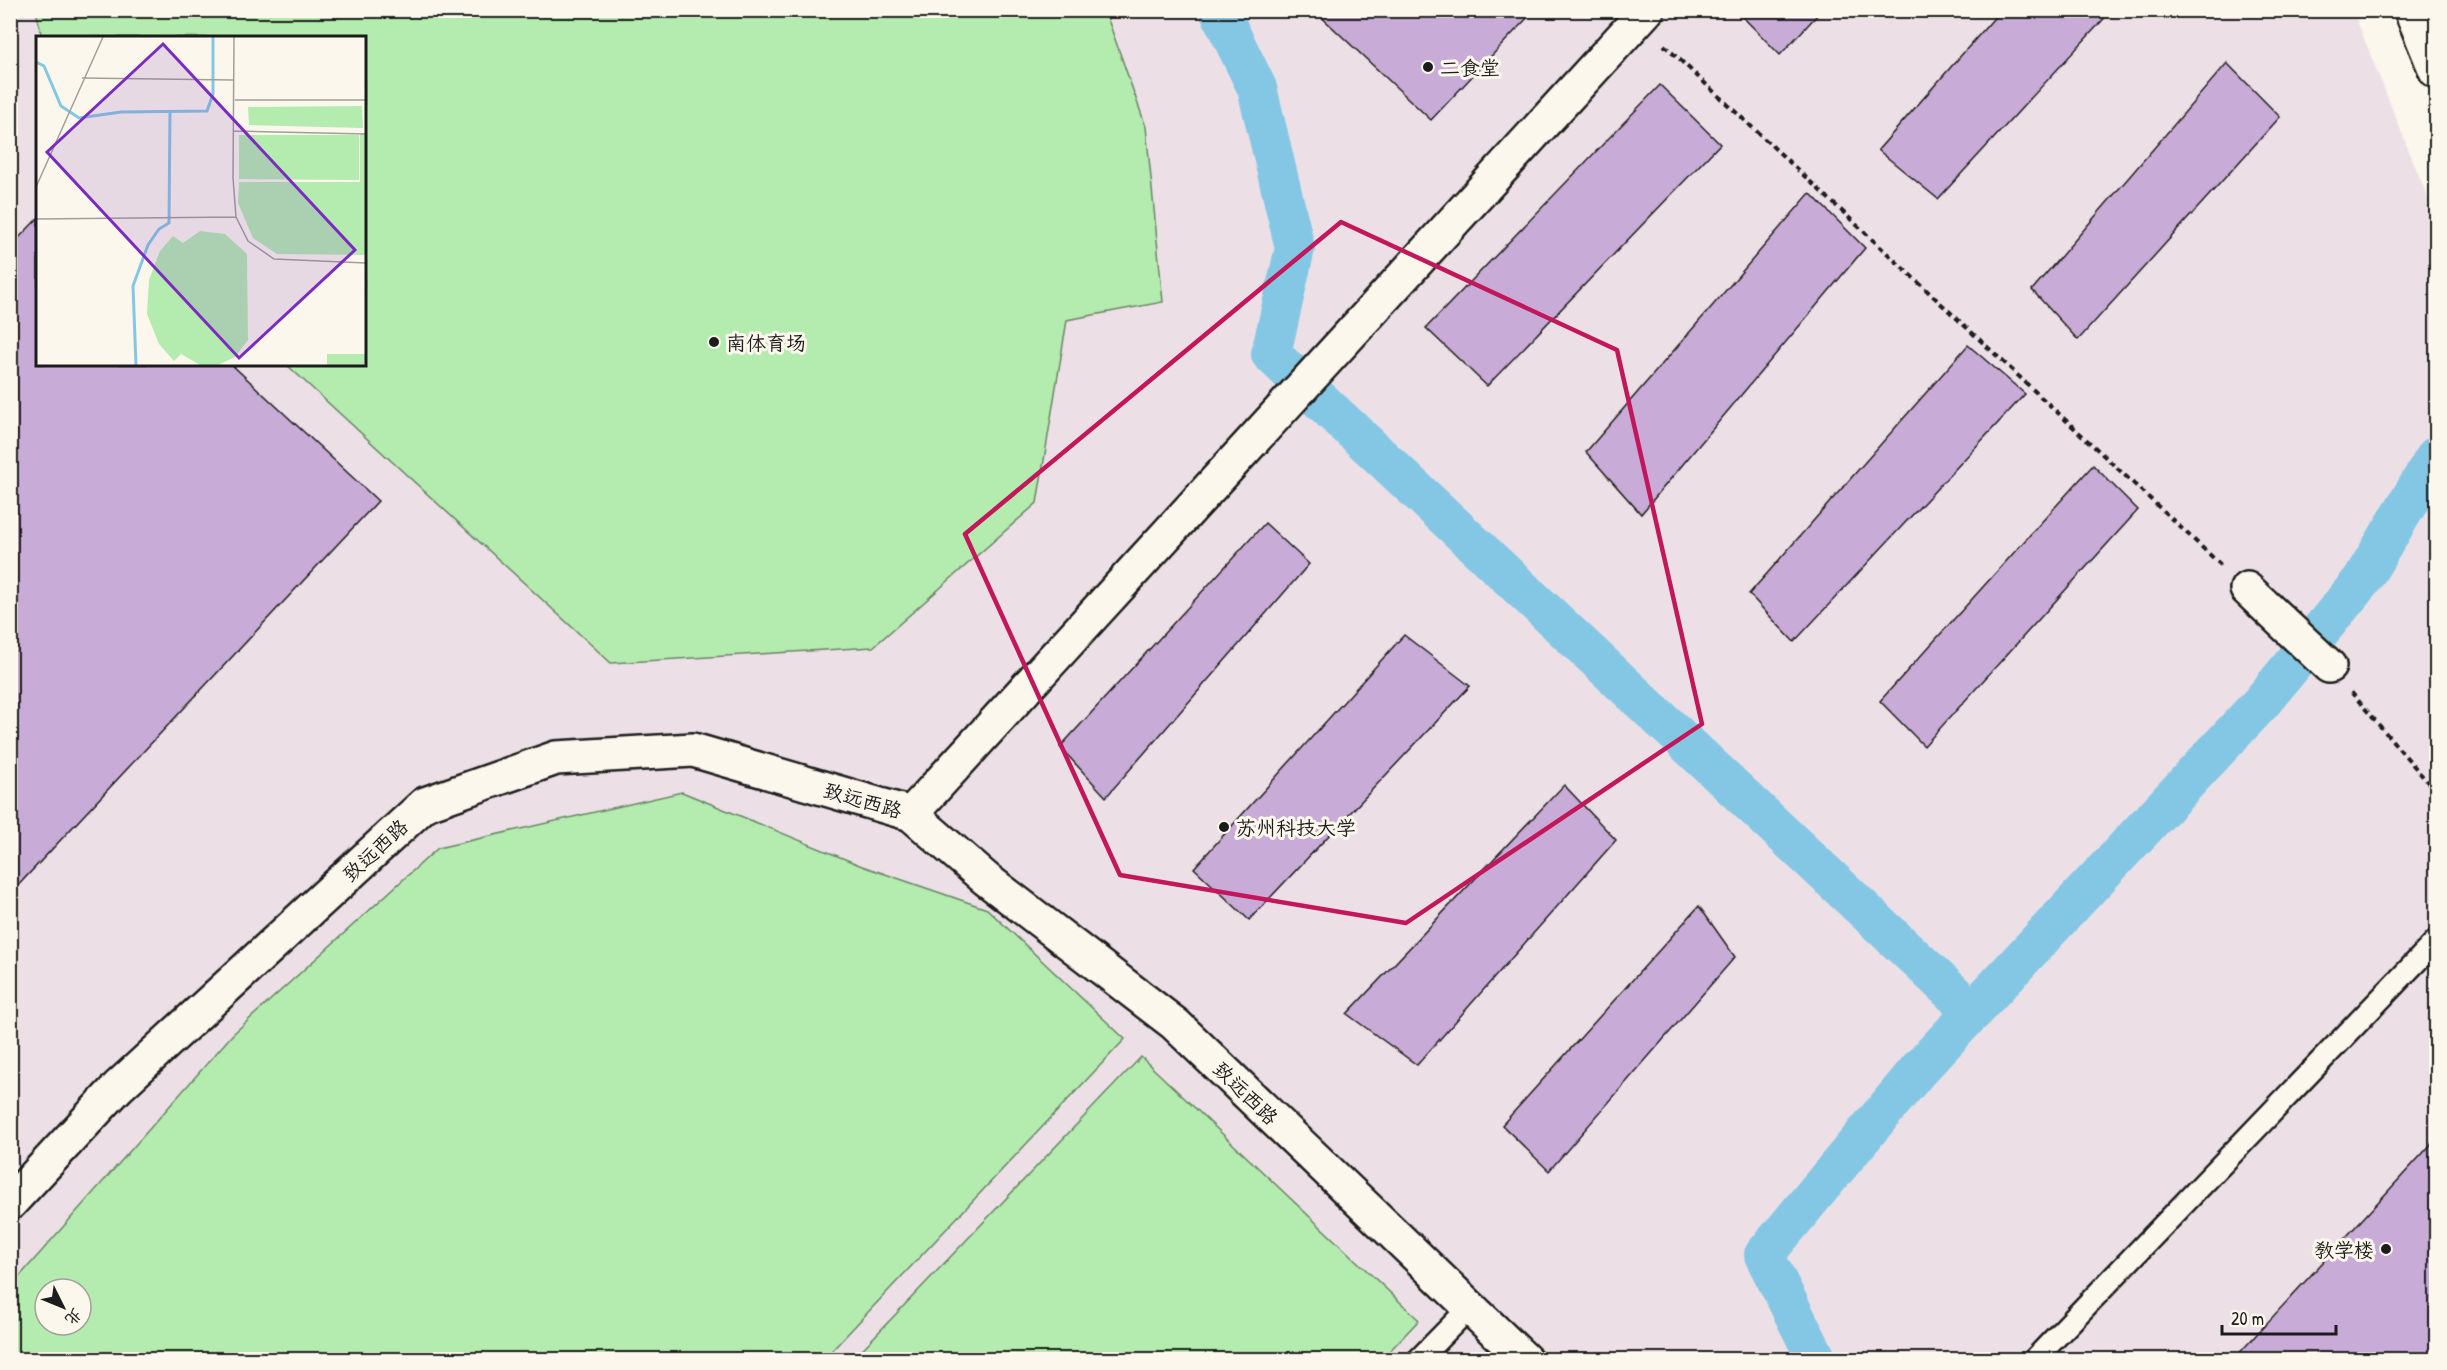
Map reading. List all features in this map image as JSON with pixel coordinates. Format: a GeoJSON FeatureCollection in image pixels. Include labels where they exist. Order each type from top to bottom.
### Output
{"type":"FeatureCollection","features":[{"type":"Feature","properties":{"kind":"street"},"geometry":{"type":"LineString","coordinates":[[2411,10],[2436,70]]}},
{"type":"Feature","properties":{"kind":"street"},"geometry":{"type":"LineString","coordinates":[[911,814],[1642,15]]}},
{"type":"Feature","properties":{"kind":"street"},"geometry":{"type":"LineString","coordinates":[[2247,589],[2329,666]]}},
{"type":"Feature","properties":{"kind":"street","name":"致远西路"},"geometry":{"type":"LineString","coordinates":[[10,1203],[118,1087],[425,804],[556,758],[693,750],[911,814],[986,879],[1174,1024],[1525,1359]]}},
{"type":"Feature","properties":{"kind":"lane"},"geometry":{"type":"LineString","coordinates":[[2034,1359],[2436,940]]}},
{"type":"Feature","properties":{"kind":"lane"},"geometry":{"type":"LineString","coordinates":[[1418,1359],[1470,1307]]}},
{"type":"Feature","properties":{"kind":"path"},"geometry":{"type":"LineString","coordinates":[[1642,15],[2247,589]]}},
{"type":"Feature","properties":{"kind":"path"},"geometry":{"type":"LineString","coordinates":[[2329,666],[2436,792]]}},
{"type":"Feature","properties":{"kind":"highlighted area"},"geometry":{"type":"Polygon","coordinates":[[[1341,222],[1617,350],[1702,724],[1406,923],[1120,875],[965,534],[1341,222]]]}},
{"type":"Feature","properties":{"kind":"shaded area","name":"苏州科技大学"},"geometry":{"type":"Polygon","coordinates":[[[10,11],[2353,11],[2436,218],[2436,1359],[11,1359],[10,11]]]}},
{"type":"Feature","properties":{"kind":"green space","name":"南体育场"},"geometry":{"type":"Polygon","coordinates":[[[36,11],[1105,11],[1146,127],[1163,302],[1067,320],[1037,503],[873,647],[611,663],[288,366],[366,366],[366,36],[42,36],[36,11]]]}},
{"type":"Feature","properties":{"kind":"green space"},"geometry":{"type":"Polygon","coordinates":[[[682,792],[862,866],[987,909],[1125,1039],[824,1359],[11,1359],[11,1286],[233,1034],[438,848],[682,792]]]}},
{"type":"Feature","properties":{"kind":"green space"},"geometry":{"type":"Polygon","coordinates":[[[1141,1057],[1419,1320],[1382,1359],[853,1359],[1141,1057]]]}},
{"type":"Feature","properties":{"kind":"building","name":"二食堂"},"geometry":{"type":"Polygon","coordinates":[[[1314,10],[1525,10],[1530,15],[1431,120],[1314,10]]]}},
{"type":"Feature","properties":{"kind":"building"},"geometry":{"type":"Polygon","coordinates":[[[1736,10],[1822,10],[1780,55],[1736,10]]]}},
{"type":"Feature","properties":{"kind":"building"},"geometry":{"type":"Polygon","coordinates":[[[2001,10],[2112,10],[1938,199],[1878,150],[2001,10]]]}},
{"type":"Feature","properties":{"kind":"building"},"geometry":{"type":"Polygon","coordinates":[[[2227,63],[2280,117],[2078,340],[2032,290],[2227,63]]]}},
{"type":"Feature","properties":{"kind":"building"},"geometry":{"type":"Polygon","coordinates":[[[1660,85],[1720,144],[1487,386],[1426,328],[1660,85]]]}},
{"type":"Feature","properties":{"kind":"building"},"geometry":{"type":"Polygon","coordinates":[[[1810,193],[1865,248],[1641,514],[1586,452],[1810,193]]]}},
{"type":"Feature","properties":{"kind":"building"},"geometry":{"type":"Polygon","coordinates":[[[36,220],[36,366],[233,366],[378,501],[10,894],[10,247],[36,220]]]}},
{"type":"Feature","properties":{"kind":"building"},"geometry":{"type":"Polygon","coordinates":[[[1968,345],[2025,394],[1794,642],[1749,594],[1968,345]]]}},
{"type":"Feature","properties":{"kind":"building"},"geometry":{"type":"Polygon","coordinates":[[[2093,465],[2138,510],[1924,746],[1880,701],[2093,465]]]}},
{"type":"Feature","properties":{"kind":"building"},"geometry":{"type":"Polygon","coordinates":[[[1265,523],[1309,564],[1106,797],[1060,747],[1265,523]]]}},
{"type":"Feature","properties":{"kind":"building"},"geometry":{"type":"Polygon","coordinates":[[[1404,635],[1470,686],[1249,920],[1194,868],[1404,635]]]}},
{"type":"Feature","properties":{"kind":"building"},"geometry":{"type":"Polygon","coordinates":[[[1564,785],[1616,840],[1417,1065],[1347,1014],[1564,785]]]}},
{"type":"Feature","properties":{"kind":"building"},"geometry":{"type":"Polygon","coordinates":[[[1699,906],[1735,957],[1549,1171],[1502,1125],[1699,906]]]}},
{"type":"Feature","properties":{"kind":"building","name":"教学楼"},"geometry":{"type":"Polygon","coordinates":[[[2436,1139],[2436,1360],[2233,1360],[2436,1139]]]}},
{"type":"Feature","properties":{"kind":"waterway"},"geometry":{"type":"LineString","coordinates":[[1219,10],[1257,88],[1295,248],[1271,354],[1973,1012]]}},
{"type":"Feature","properties":{"kind":"waterway"},"geometry":{"type":"LineString","coordinates":[[1817,1360],[1764,1255],[1919,1069],[2260,704],[2362,580],[2436,456]]}},
{"type":"Feature","properties":{"kind":"place","name":"二食堂"},"geometry":{"type":"Point","coordinates":[1428,67]}},
{"type":"Feature","properties":{"kind":"place","name":"南体育场"},"geometry":{"type":"Point","coordinates":[714,342]}},
{"type":"Feature","properties":{"kind":"place","name":"苏州科技大学"},"geometry":{"type":"Point","coordinates":[1224,827]}},
{"type":"Feature","properties":{"kind":"place","name":"教学楼"},"geometry":{"type":"Point","coordinates":[2386,1249]}}]}
